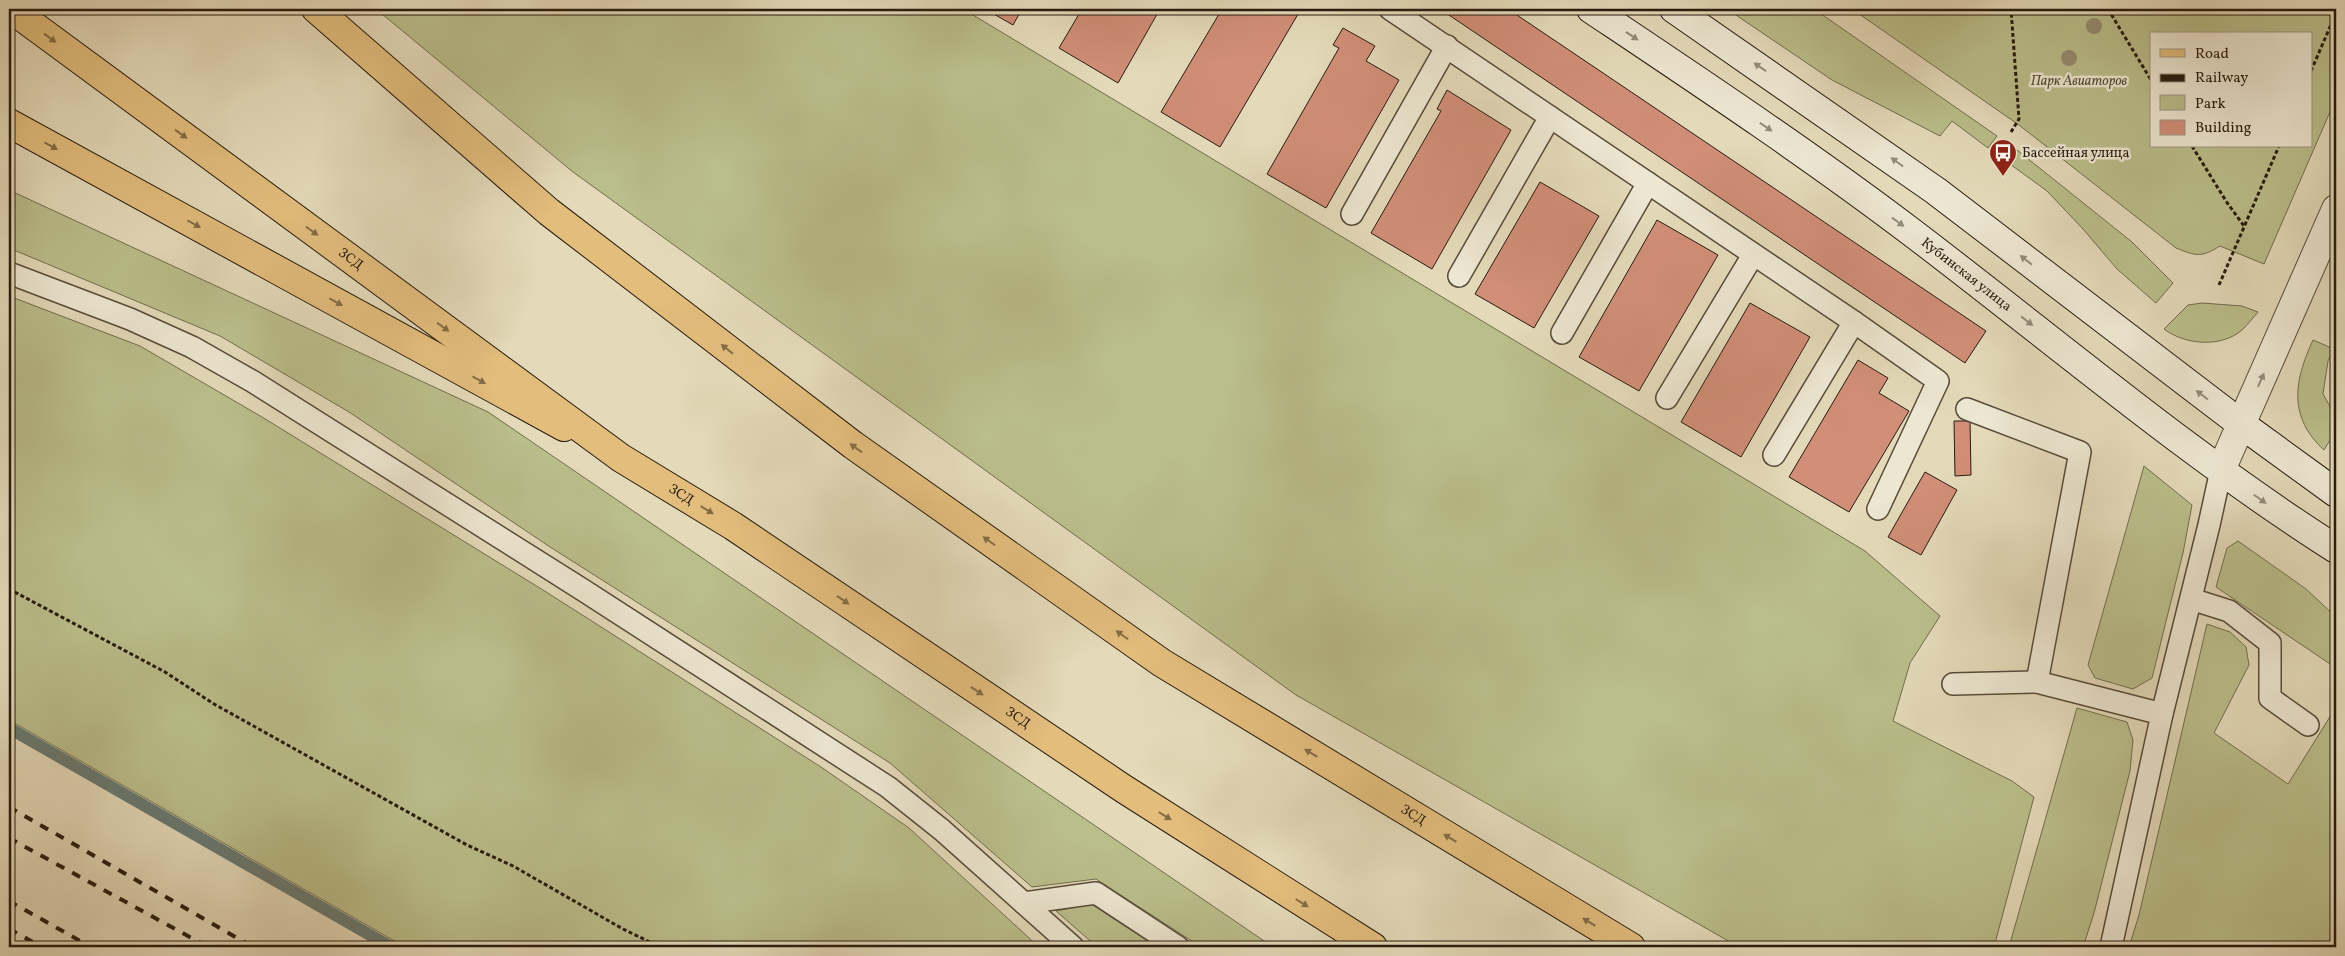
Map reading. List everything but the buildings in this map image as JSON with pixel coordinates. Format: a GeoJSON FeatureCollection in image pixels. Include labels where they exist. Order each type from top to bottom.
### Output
{"type":"FeatureCollection","features":[{"type":"Feature","properties":{"kind":"main road","name":"ЗСД"},"geometry":{"type":"LineString","coordinates":[[11,9],[620,458],[733,526],[1124,790],[1373,947]]}},
{"type":"Feature","properties":{"kind":"main road","name":"ЗСД"},"geometry":{"type":"LineString","coordinates":[[316,9],[557,218],[853,445],[1162,663],[1630,947]]}},
{"type":"Feature","properties":{"kind":"main road","name":"Кубинская улица"},"geometry":{"type":"LineString","coordinates":[[1591,9],[1783,138],[1898,223],[2220,470],[2293,522],[2336,549]]}},
{"type":"Feature","properties":{"kind":"main road"},"geometry":{"type":"LineString","coordinates":[[1674,9],[1936,191],[2241,424],[2336,493]]}},
{"type":"Feature","properties":{"kind":"main road"},"geometry":{"type":"LineString","coordinates":[[9,123],[620,458]]}},
{"type":"Feature","properties":{"kind":"main road"},"geometry":{"type":"LineString","coordinates":[[2220,470],[2336,209]]}},
{"type":"Feature","properties":{"kind":"lane"},"geometry":{"type":"LineString","coordinates":[[1390,9],[1854,322],[1938,382],[1878,509]]}},
{"type":"Feature","properties":{"kind":"lane"},"geometry":{"type":"LineString","coordinates":[[1352,214],[1447,46]]}},
{"type":"Feature","properties":{"kind":"lane"},"geometry":{"type":"LineString","coordinates":[[1459,276],[1550,117]]}},
{"type":"Feature","properties":{"kind":"lane"},"geometry":{"type":"LineString","coordinates":[[1562,333],[1648,183]]}},
{"type":"Feature","properties":{"kind":"lane"},"geometry":{"type":"LineString","coordinates":[[1667,398],[1753,255]]}},
{"type":"Feature","properties":{"kind":"lane"},"geometry":{"type":"LineString","coordinates":[[9,273],[130,319],[192,347],[252,381],[888,787],[942,830],[1073,947]]}},
{"type":"Feature","properties":{"kind":"lane"},"geometry":{"type":"LineString","coordinates":[[1774,455],[1854,322]]}},
{"type":"Feature","properties":{"kind":"lane"},"geometry":{"type":"LineString","coordinates":[[1967,409],[2080,452],[2037,682]]}},
{"type":"Feature","properties":{"kind":"lane"},"geometry":{"type":"LineString","coordinates":[[2111,947],[2162,714],[2191,599],[2220,470]]}},
{"type":"Feature","properties":{"kind":"lane"},"geometry":{"type":"LineString","coordinates":[[2191,599],[2229,611],[2270,643],[2270,698],[2308,725]]}},
{"type":"Feature","properties":{"kind":"lane"},"geometry":{"type":"LineString","coordinates":[[1953,684],[2037,682],[2162,714]]}},
{"type":"Feature","properties":{"kind":"lane"},"geometry":{"type":"LineString","coordinates":[[1024,903],[1096,893],[1178,947]]}},
{"type":"Feature","properties":{"kind":"path"},"geometry":{"type":"LineString","coordinates":[[1848,11],[1853,9]]}},
{"type":"Feature","properties":{"kind":"path"},"geometry":{"type":"LineString","coordinates":[[2011,9],[2019,119],[2011,132]]}},
{"type":"Feature","properties":{"kind":"path"},"geometry":{"type":"LineString","coordinates":[[2108,9],[2150,78]]}},
{"type":"Feature","properties":{"kind":"path"},"geometry":{"type":"LineString","coordinates":[[2312,69],[2336,13]]}},
{"type":"Feature","properties":{"kind":"path"},"geometry":{"type":"LineString","coordinates":[[2193,148],[2226,201],[2245,226]]}},
{"type":"Feature","properties":{"kind":"path"},"geometry":{"type":"LineString","coordinates":[[2219,285],[2278,148]]}},
{"type":"Feature","properties":{"kind":"path"},"geometry":{"type":"LineString","coordinates":[[9,589],[165,672],[214,704],[435,827],[513,866],[623,929],[660,947]]}},
{"type":"Feature","properties":{"kind":"green space"},"geometry":{"type":"Polygon","coordinates":[[[376,9],[963,9],[1865,551],[1940,616],[1910,663],[1893,721],[2012,781],[2034,797],[1994,947],[1739,947],[1296,695],[573,172],[376,9]]]}},
{"type":"Feature","properties":{"kind":"green space"},"geometry":{"type":"Polygon","coordinates":[[[1727,9],[1814,9],[1997,136],[1988,148],[1952,121],[1940,136],[1832,80],[1727,9]]]}},
{"type":"Feature","properties":{"kind":"green space","name":"Парк Авиаторов"},"geometry":{"type":"Polygon","coordinates":[[[1852,9],[2336,9],[2336,98],[2264,264],[2220,246],[2208,253],[2198,255],[2176,248],[2019,125],[1852,9]]]}},
{"type":"Feature","properties":{"kind":"green space"},"geometry":{"type":"Polygon","coordinates":[[[2012,146],[2132,242],[2173,283],[2156,303],[2117,269],[2047,191],[2003,159],[2012,146]]]}},
{"type":"Feature","properties":{"kind":"green space"},"geometry":{"type":"Polygon","coordinates":[[[9,190],[488,412],[1273,947],[1201,947],[1096,879],[1032,887],[890,763],[547,545],[349,412],[220,336],[9,248],[9,190]]]}},
{"type":"Feature","properties":{"kind":"green space"},"geometry":{"type":"Polygon","coordinates":[[[9,296],[140,346],[262,417],[543,590],[821,767],[909,828],[1039,947],[405,947],[9,720],[9,296]]]}},
{"type":"Feature","properties":{"kind":"green space"},"geometry":{"type":"Polygon","coordinates":[[[2202,303],[2242,306],[2258,312],[2242,330],[2224,340],[2214,342],[2192,341],[2164,329],[2188,305],[2202,303]]]}},
{"type":"Feature","properties":{"kind":"green space"},"geometry":{"type":"Polygon","coordinates":[[[2313,340],[2334,349],[2328,361],[2323,394],[2337,422],[2334,433],[2324,450],[2304,425],[2298,398],[2302,370],[2313,340]]]}},
{"type":"Feature","properties":{"kind":"green space"},"geometry":{"type":"Polygon","coordinates":[[[2144,466],[2192,505],[2183,553],[2152,678],[2133,689],[2095,678],[2088,665],[2144,466]]]}},
{"type":"Feature","properties":{"kind":"green space"},"geometry":{"type":"Polygon","coordinates":[[[2238,541],[2306,589],[2336,617],[2336,668],[2216,587],[2227,548],[2238,541]]]}},
{"type":"Feature","properties":{"kind":"green space"},"geometry":{"type":"Polygon","coordinates":[[[2207,624],[2230,632],[2246,647],[2249,665],[2214,733],[2288,784],[2336,707],[2336,947],[2129,947],[2139,915],[2207,624]]]}},
{"type":"Feature","properties":{"kind":"green space"},"geometry":{"type":"Polygon","coordinates":[[[2077,708],[2127,722],[2133,740],[2130,771],[2094,913],[2083,947],[2009,947],[2077,708]]]}},
{"type":"Feature","properties":{"kind":"green space"},"geometry":{"type":"Polygon","coordinates":[[[1091,904],[1157,947],[1097,947],[1056,911],[1091,904]]]}},
{"type":"Feature","properties":{"kind":"waterway"},"geometry":{"type":"LineString","coordinates":[[9,728],[391,947]]}},
{"type":"Feature","properties":{"kind":"railway"},"geometry":{"type":"LineString","coordinates":[[9,807],[253,947]]}},
{"type":"Feature","properties":{"kind":"railway"},"geometry":{"type":"LineString","coordinates":[[9,838],[208,947]]}},
{"type":"Feature","properties":{"kind":"railway"},"geometry":{"type":"LineString","coordinates":[[9,901],[91,947]]}},
{"type":"Feature","properties":{"kind":"railway"},"geometry":{"type":"LineString","coordinates":[[9,929],[42,947]]}},
{"type":"Feature","properties":{"kind":"place","name":"Бассейная улица"},"geometry":{"type":"Point","coordinates":[2003,177]}}]}
